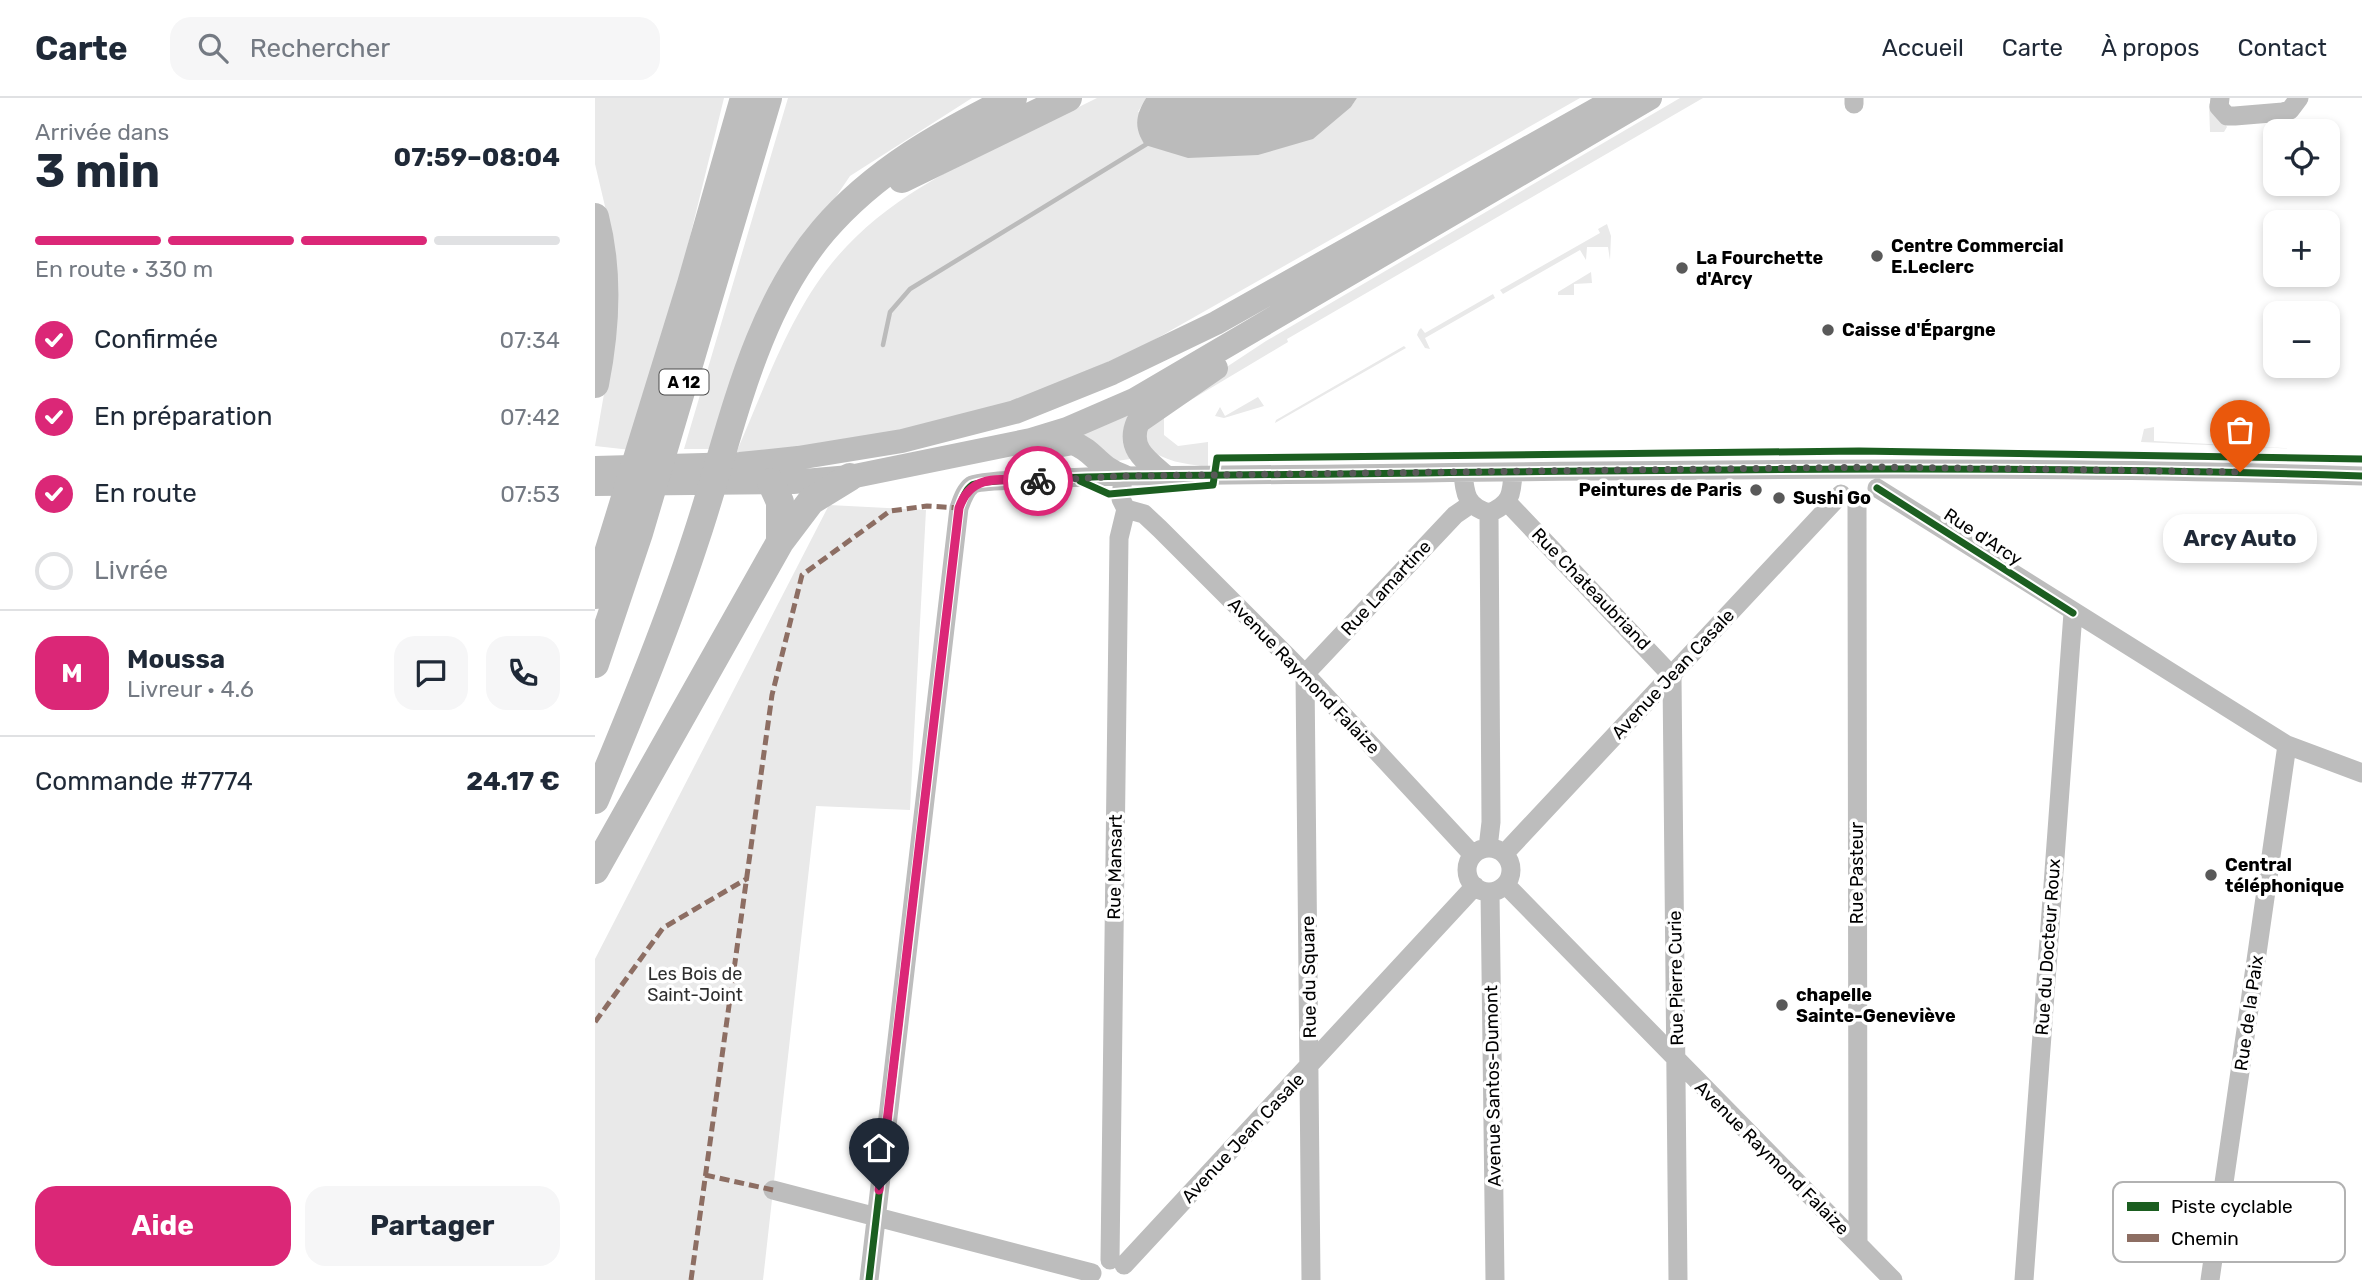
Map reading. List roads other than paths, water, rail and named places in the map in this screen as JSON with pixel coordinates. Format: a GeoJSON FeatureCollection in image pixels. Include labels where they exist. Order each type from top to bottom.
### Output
{"type":"FeatureCollection","features":[{"type":"Feature","properties":{"kind":"highway","name":"A 12"},"geometry":{"type":"LineString","coordinates":[[595,595],[691,284],[744,98]]}},
{"type":"Feature","properties":{"kind":"highway","name":"A 12"},"geometry":{"type":"LineString","coordinates":[[595,664],[639,533],[768,98]]}},
{"type":"Feature","properties":{"kind":"highway"},"geometry":{"type":"LineString","coordinates":[[595,800],[678,591],[730,427],[767,326],[791,277],[824,230],[866,188],[913,152],[1013,98]]}},
{"type":"Feature","properties":{"kind":"highway"},"geometry":{"type":"LineString","coordinates":[[824,230],[857,206],[908,176],[1069,98]]}},
{"type":"Feature","properties":{"kind":"highway"},"geometry":{"type":"LineString","coordinates":[[595,217],[604,269],[605,301],[595,384]]}},
{"type":"Feature","properties":{"kind":"highway"},"geometry":{"type":"LineString","coordinates":[[751,473],[780,502],[780,542]]}},
{"type":"Feature","properties":{"kind":"highway"},"geometry":{"type":"LineString","coordinates":[[595,870],[780,542],[811,501],[850,477]]}},
{"type":"Feature","properties":{"kind":"main road"},"geometry":{"type":"LineString","coordinates":[[595,484],[751,473],[950,430],[1014,412],[1112,373],[1248,305],[1617,98]]}},
{"type":"Feature","properties":{"kind":"main road"},"geometry":{"type":"LineString","coordinates":[[595,468],[850,477],[992,449],[1067,429],[1134,400],[1650,98]]}},
{"type":"Feature","properties":{"kind":"main road"},"geometry":{"type":"LineString","coordinates":[[1163,475],[1139,455],[1134,432],[1138,422],[1227,361],[1269,320]]}},
{"type":"Feature","properties":{"kind":"main road"},"geometry":{"type":"LineString","coordinates":[[992,449],[1030,452],[1073,443],[1090,452],[1106,470],[1123,476]]}},
{"type":"Feature","properties":{"kind":"street"},"geometry":{"type":"LineString","coordinates":[[2220,98],[2219,107],[2227,116],[2283,112],[2290,110],[2299,98]]}},
{"type":"Feature","properties":{"kind":"street"},"geometry":{"type":"LineString","coordinates":[[1849,498],[1870,497],[1877,488],[1878,467]]}},
{"type":"Feature","properties":{"kind":"street"},"geometry":{"type":"LineString","coordinates":[[869,1280],[959,508],[971,485],[983,481],[1163,475],[1878,467],[2135,469],[2362,477]]}},
{"type":"Feature","properties":{"kind":"street","name":"Rue Pasteur"},"geometry":{"type":"LineString","coordinates":[[1832,468],[1849,498],[1858,1244]]}},
{"type":"Feature","properties":{"kind":"street"},"geometry":{"type":"LineString","coordinates":[[1489,513],[1508,503],[1512,496],[1513,472]]}},
{"type":"Feature","properties":{"kind":"street"},"geometry":{"type":"LineString","coordinates":[[1463,473],[1466,497],[1471,504],[1489,513]]}},
{"type":"Feature","properties":{"kind":"street","name":"Rue Mansart"},"geometry":{"type":"LineString","coordinates":[[1122,1268],[1119,538],[1126,509],[1121,499],[1123,476]]}},
{"type":"Feature","properties":{"kind":"street","name":"Rue d'Arcy"},"geometry":{"type":"LineString","coordinates":[[1877,488],[2287,745],[2362,773]]}},
{"type":"Feature","properties":{"kind":"street","name":"Avenue Jean Casale"},"geometry":{"type":"LineString","coordinates":[[1489,852],[1672,676],[1849,498]]}},
{"type":"Feature","properties":{"kind":"street","name":"Rue Chateaubriand"},"geometry":{"type":"LineString","coordinates":[[1508,503],[1672,676]]}},
{"type":"Feature","properties":{"kind":"street","name":"Rue Lamartine"},"geometry":{"type":"LineString","coordinates":[[1304,674],[1455,515],[1471,504]]}},
{"type":"Feature","properties":{"kind":"street","name":"Avenue Raymond Falaize"},"geometry":{"type":"LineString","coordinates":[[1126,509],[1144,514],[1304,674],[1489,852]]}},
{"type":"Feature","properties":{"kind":"street"},"geometry":{"type":"LineString","coordinates":[[1489,513],[1489,852]]}},
{"type":"Feature","properties":{"kind":"street","name":"Rue du Docteur Roux"},"geometry":{"type":"LineString","coordinates":[[2024,1280],[2073,613]]}},
{"type":"Feature","properties":{"kind":"street","name":"Rue du Square"},"geometry":{"type":"LineString","coordinates":[[1304,674],[1311,1280]]}},
{"type":"Feature","properties":{"kind":"street","name":"Rue Pierre Curie"},"geometry":{"type":"LineString","coordinates":[[1672,676],[1678,1280]]}},
{"type":"Feature","properties":{"kind":"street","name":"Rue de la Paix"},"geometry":{"type":"LineString","coordinates":[[2224,1182],[2287,745]]}},
{"type":"Feature","properties":{"kind":"street"},"geometry":{"type":"LineString","coordinates":[[1489,852],[1511,872],[1490,888],[1467,868],[1489,852]]}},
{"type":"Feature","properties":{"kind":"street","name":"Avenue Jean Casale"},"geometry":{"type":"LineString","coordinates":[[1091,1277],[1099,1264],[1122,1268],[1310,1066],[1490,888]]}},
{"type":"Feature","properties":{"kind":"street","name":"Avenue Raymond Falaize"},"geometry":{"type":"LineString","coordinates":[[1490,888],[1677,1062],[1893,1280]]}},
{"type":"Feature","properties":{"kind":"street","name":"Avenue Santos-Dumont"},"geometry":{"type":"LineString","coordinates":[[1490,888],[1495,1280]]}},
{"type":"Feature","properties":{"kind":"street"},"geometry":{"type":"LineString","coordinates":[[772,1190],[1091,1277]]}},
{"type":"Feature","properties":{"kind":"street","name":"Rue de la Paix"},"geometry":{"type":"LineString","coordinates":[[2210,1280],[2213,1262]]}},
{"type":"Feature","properties":{"kind":"waterway"},"geometry":{"type":"LineString","coordinates":[[883,345],[890,312],[910,289],[1150,142]]}},
{"type":"Feature","properties":{"kind":"place","name":"Centre Commercial E.Leclerc"},"geometry":{"type":"Point","coordinates":[1877,256]}},
{"type":"Feature","properties":{"kind":"place","name":"La Fourchette d'Arcy"},"geometry":{"type":"Point","coordinates":[1682,268]}},
{"type":"Feature","properties":{"kind":"place","name":"Caisse d'Épargne"},"geometry":{"type":"Point","coordinates":[1828,330]}},
{"type":"Feature","properties":{"kind":"place","name":"Arcy Auto"},"geometry":{"type":"Point","coordinates":[2240,472]}},
{"type":"Feature","properties":{"kind":"place","name":"Peintures de Paris"},"geometry":{"type":"Point","coordinates":[1756,490]}},
{"type":"Feature","properties":{"kind":"place","name":"Sushi Go"},"geometry":{"type":"Point","coordinates":[1779,498]}},
{"type":"Feature","properties":{"kind":"place","name":"Central téléphonique"},"geometry":{"type":"Point","coordinates":[2211,875]}},
{"type":"Feature","properties":{"kind":"place","name":"chapelle Sainte-Geneviève"},"geometry":{"type":"Point","coordinates":[1782,1005]}},
{"type":"Feature","properties":{"kind":"park label","name":"Les Bois de Saint-Joint"},"geometry":{"type":"Point","coordinates":[695,984]}}]}
